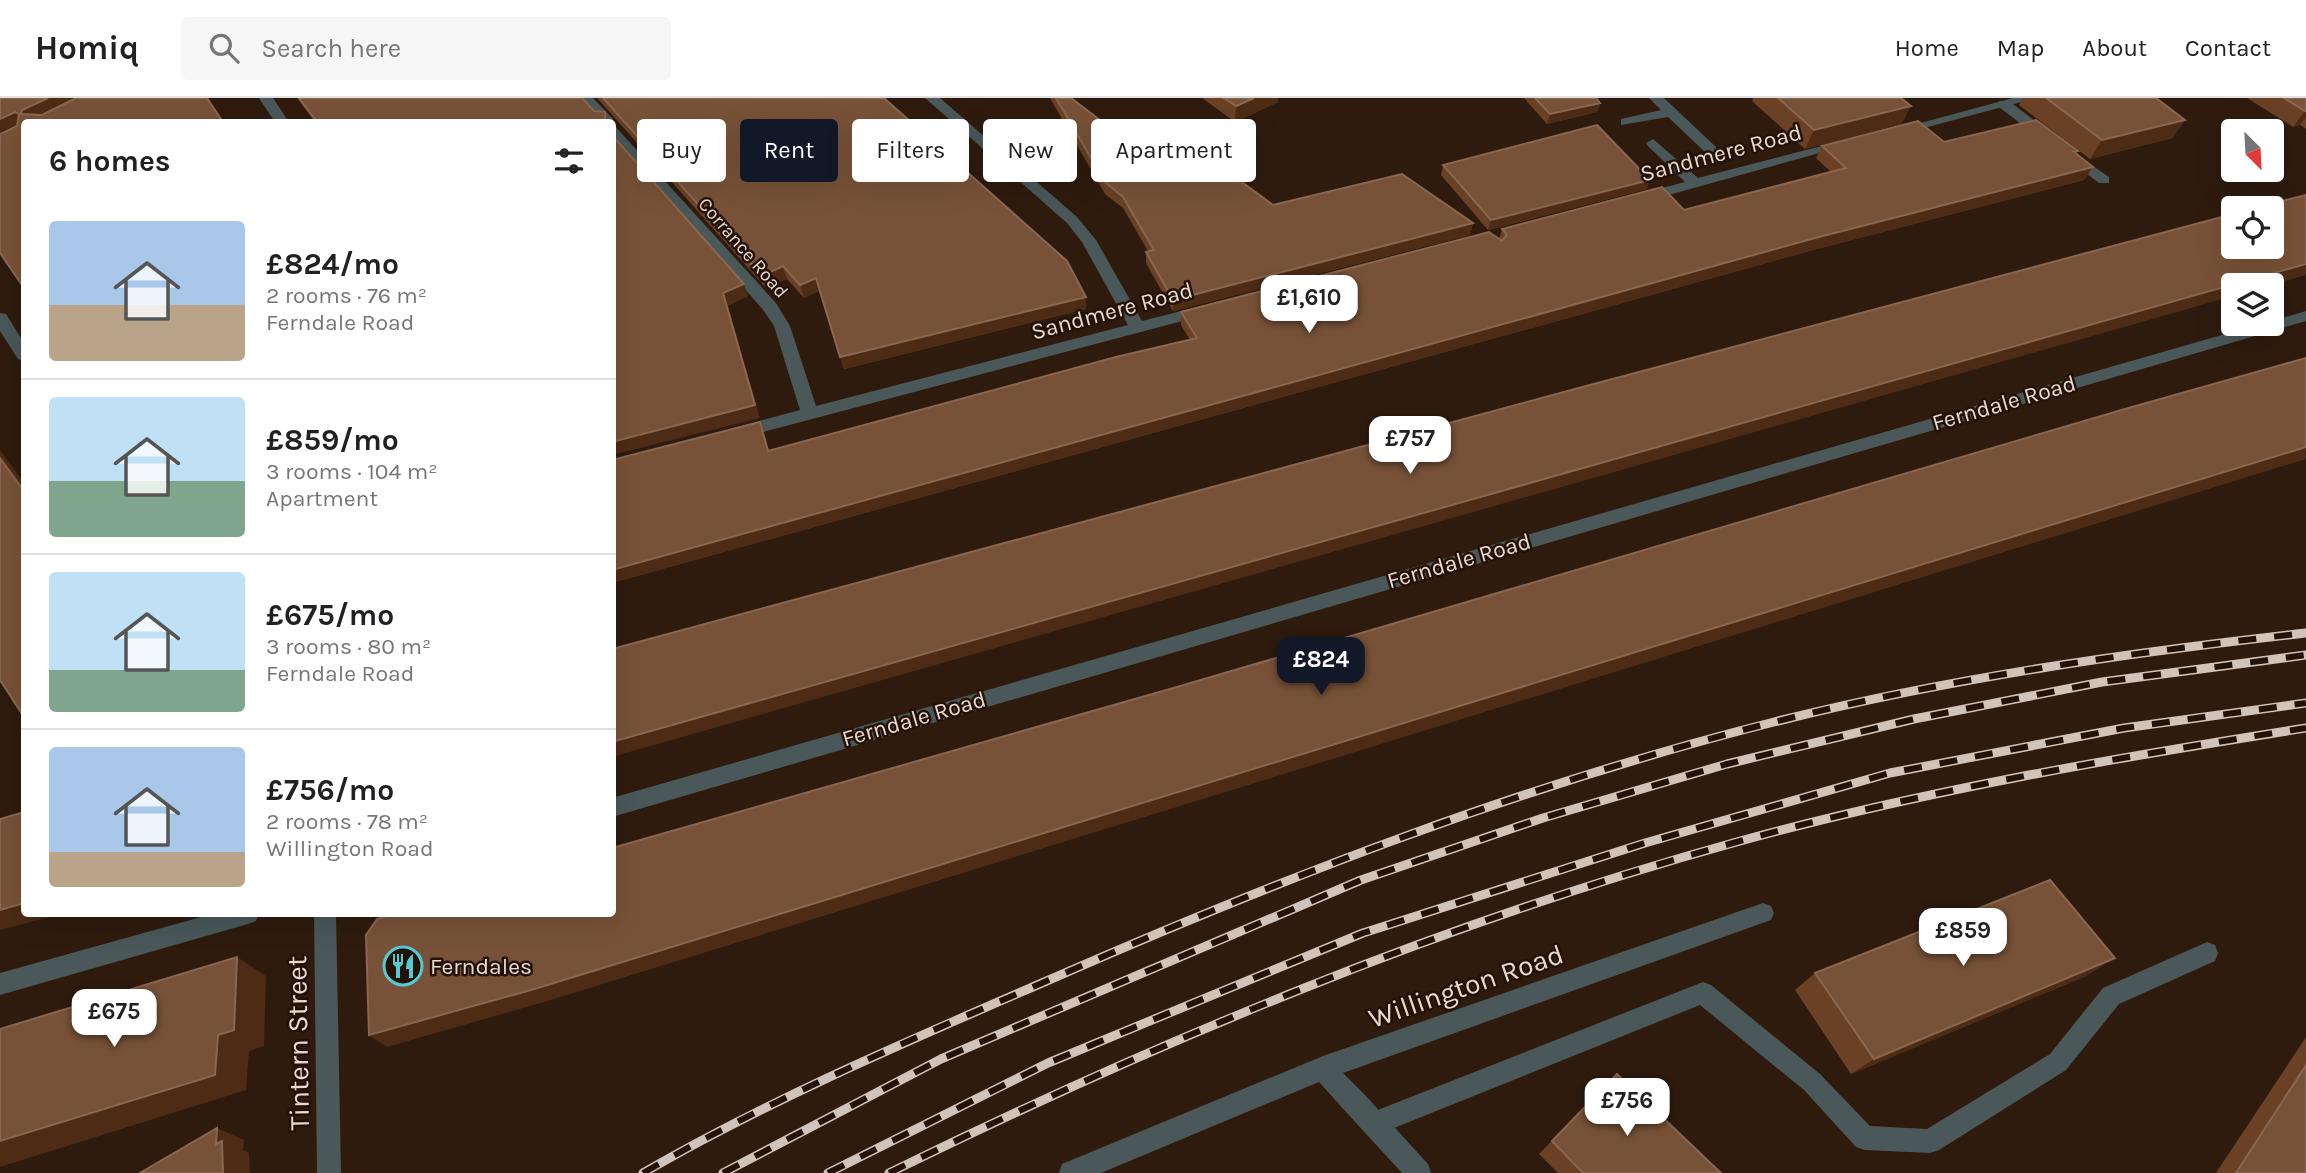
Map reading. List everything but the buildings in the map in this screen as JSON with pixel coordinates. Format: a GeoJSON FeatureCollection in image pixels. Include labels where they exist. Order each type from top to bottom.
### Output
{"type":"FeatureCollection","features":[{"type":"Feature","properties":{"kind":"street"},"geometry":{"type":"LineString","coordinates":[[266,98],[280,119]]}},
{"type":"Feature","properties":{"kind":"street"},"geometry":{"type":"LineString","coordinates":[[586,98],[605,119]]}},
{"type":"Feature","properties":{"kind":"street"},"geometry":{"type":"LineString","coordinates":[[932,98],[1072,220],[1088,240],[1137,327]]}},
{"type":"Feature","properties":{"kind":"street"},"geometry":{"type":"LineString","coordinates":[[1656,98],[1711,150]]}},
{"type":"Feature","properties":{"kind":"street","name":"Sandmere Road"},"geometry":{"type":"LineString","coordinates":[[1627,201],[2029,98]]}},
{"type":"Feature","properties":{"kind":"street"},"geometry":{"type":"LineString","coordinates":[[2004,104],[2104,180]]}},
{"type":"Feature","properties":{"kind":"street"},"geometry":{"type":"LineString","coordinates":[[1626,122],[1671,112]]}},
{"type":"Feature","properties":{"kind":"street","name":"Corrance Road"},"geometry":{"type":"LineString","coordinates":[[616,133],[770,307],[782,326],[810,414]]}},
{"type":"Feature","properties":{"kind":"street"},"geometry":{"type":"LineString","coordinates":[[1653,143],[1695,183]]}},
{"type":"Feature","properties":{"kind":"street","name":"Sandmere Road"},"geometry":{"type":"LineString","coordinates":[[720,437],[1216,307]]}},
{"type":"Feature","properties":{"kind":"street","name":"Ferndale Road"},"geometry":{"type":"LineString","coordinates":[[616,807],[2306,316]]}},
{"type":"Feature","properties":{"kind":"street"},"geometry":{"type":"LineString","coordinates":[[0,318],[21,350]]}},
{"type":"Feature","properties":{"kind":"street","name":"Willington Road"},"geometry":{"type":"LineString","coordinates":[[1070,1173],[1323,1068],[1763,913]]}},
{"type":"Feature","properties":{"kind":"street"},"geometry":{"type":"LineString","coordinates":[[0,984],[237,917]]}},
{"type":"Feature","properties":{"kind":"street","name":"Tintern Street"},"geometry":{"type":"LineString","coordinates":[[325,917],[329,1173]]}},
{"type":"Feature","properties":{"kind":"street"},"geometry":{"type":"LineString","coordinates":[[1374,1124],[1703,993],[1812,1082],[1865,1138],[1930,1141],[2058,1062],[2111,996],[2207,953]]}},
{"type":"Feature","properties":{"kind":"street"},"geometry":{"type":"LineString","coordinates":[[1323,1068],[1419,1173]]}},
{"type":"Feature","properties":{"kind":"railway"},"geometry":{"type":"LineString","coordinates":[[643,1173],[691,1146],[840,1072],[1221,907],[1403,837],[1587,775],[1774,722],[1906,692],[2105,658],[2306,633]]}},
{"type":"Feature","properties":{"kind":"railway"},"geometry":{"type":"LineString","coordinates":[[723,1173],[941,1059],[1361,880],[1543,818],[1727,764],[1914,719],[2102,682],[2306,655]]}},
{"type":"Feature","properties":{"kind":"railway"},"geometry":{"type":"LineString","coordinates":[[828,1173],[1048,1063],[1363,933],[1645,843],[1890,773],[2124,728],[2306,703]]}},
{"type":"Feature","properties":{"kind":"railway"},"geometry":{"type":"LineString","coordinates":[[889,1173],[1094,1077],[1303,988],[1516,910],[1624,875],[1733,843],[1875,807],[2090,764],[2306,728]]}},
{"type":"Feature","properties":{"kind":"place","name":"Ferndales"},"geometry":{"type":"Point","coordinates":[403,966]}}]}
